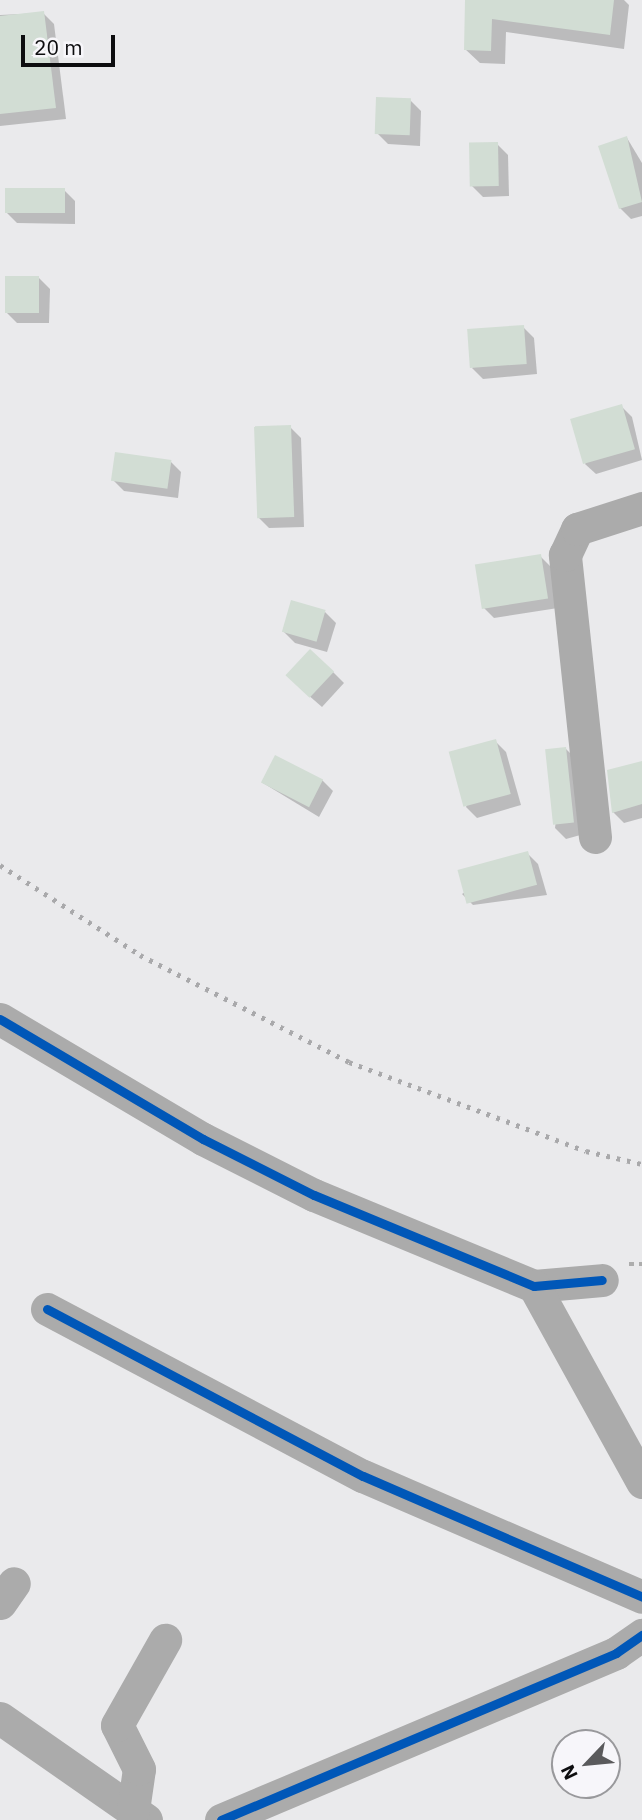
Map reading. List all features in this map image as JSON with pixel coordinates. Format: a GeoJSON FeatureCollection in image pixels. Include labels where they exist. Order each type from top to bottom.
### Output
{"type":"FeatureCollection","features":[{"type":"Feature","properties":{"kind":"street"},"geometry":{"type":"LineString","coordinates":[[595,837],[565,555],[577,529],[642,508]]}},
{"type":"Feature","properties":{"kind":"street"},"geometry":{"type":"LineString","coordinates":[[0,1019],[203,1139],[314,1195],[534,1286],[602,1280]]}},
{"type":"Feature","properties":{"kind":"street"},"geometry":{"type":"LineString","coordinates":[[534,1286],[642,1482]]}},
{"type":"Feature","properties":{"kind":"street"},"geometry":{"type":"LineString","coordinates":[[47,1309],[363,1476],[642,1597]]}},
{"type":"Feature","properties":{"kind":"street"},"geometry":{"type":"LineString","coordinates":[[221,1820],[616,1653],[642,1635]]}},
{"type":"Feature","properties":{"kind":"street"},"geometry":{"type":"LineString","coordinates":[[139,1815],[139,1769],[117,1725],[165,1640]]}},
{"type":"Feature","properties":{"kind":"street"},"geometry":{"type":"LineString","coordinates":[[0,1717],[139,1815]]}},
{"type":"Feature","properties":{"kind":"building"},"geometry":{"type":"Polygon","coordinates":[[[465,0],[614,0],[610,35],[492,19],[491,51],[464,50],[465,0]]]}},
{"type":"Feature","properties":{"kind":"building"},"geometry":{"type":"Polygon","coordinates":[[[44,11],[56,108],[0,114],[0,16],[44,11]]]}},
{"type":"Feature","properties":{"kind":"building"},"geometry":{"type":"Polygon","coordinates":[[[376,97],[411,98],[410,135],[375,134],[376,97]]]}},
{"type":"Feature","properties":{"kind":"building"},"geometry":{"type":"Polygon","coordinates":[[[627,136],[642,202],[619,209],[598,146],[627,136]]]}},
{"type":"Feature","properties":{"kind":"building"},"geometry":{"type":"Polygon","coordinates":[[[498,142],[499,186],[470,186],[469,143],[498,142]]]}},
{"type":"Feature","properties":{"kind":"building"},"geometry":{"type":"Polygon","coordinates":[[[5,188],[65,188],[65,213],[5,213],[5,188]]]}},
{"type":"Feature","properties":{"kind":"building"},"geometry":{"type":"Polygon","coordinates":[[[5,276],[39,276],[39,313],[5,313],[5,276]]]}},
{"type":"Feature","properties":{"kind":"building"},"geometry":{"type":"Polygon","coordinates":[[[524,325],[527,364],[470,368],[467,329],[524,325]]]}},
{"type":"Feature","properties":{"kind":"building"},"geometry":{"type":"Polygon","coordinates":[[[622,404],[635,449],[583,464],[570,419],[622,404]]]}},
{"type":"Feature","properties":{"kind":"building"},"geometry":{"type":"Polygon","coordinates":[[[291,425],[294,517],[257,518],[254,426],[291,425]]]}},
{"type":"Feature","properties":{"kind":"building"},"geometry":{"type":"Polygon","coordinates":[[[115,452],[171,460],[167,489],[111,481],[115,452]]]}},
{"type":"Feature","properties":{"kind":"building"},"geometry":{"type":"Polygon","coordinates":[[[541,554],[548,598],[482,609],[475,564],[541,554]]]}},
{"type":"Feature","properties":{"kind":"building"},"geometry":{"type":"Polygon","coordinates":[[[291,600],[326,610],[317,642],[282,632],[291,600]]]}},
{"type":"Feature","properties":{"kind":"building"},"geometry":{"type":"Polygon","coordinates":[[[310,649],[334,672],[310,698],[285,675],[310,649]]]}},
{"type":"Feature","properties":{"kind":"building"},"geometry":{"type":"Polygon","coordinates":[[[496,739],[511,794],[463,807],[449,752],[496,739]]]}},
{"type":"Feature","properties":{"kind":"building"},"geometry":{"type":"Polygon","coordinates":[[[566,747],[574,823],[553,825],[545,749],[566,747]]]}},
{"type":"Feature","properties":{"kind":"building"},"geometry":{"type":"Polygon","coordinates":[[[275,755],[323,780],[309,807],[261,783],[275,755]]]}},
{"type":"Feature","properties":{"kind":"building"},"geometry":{"type":"Polygon","coordinates":[[[642,761],[642,804],[612,813],[607,770],[642,761]]]}},
{"type":"Feature","properties":{"kind":"building"},"geometry":{"type":"Polygon","coordinates":[[[528,851],[537,885],[467,904],[457,870],[528,851]]]}},
{"type":"Feature","properties":{"kind":"railway"},"geometry":{"type":"LineString","coordinates":[[0,865],[140,955],[349,1062],[586,1151],[642,1164]]}},
{"type":"Feature","properties":{"kind":"cycle path"},"geometry":{"type":"LineString","coordinates":[[0,1019],[203,1139],[314,1195],[534,1286],[602,1280]]}},
{"type":"Feature","properties":{"kind":"cycle path"},"geometry":{"type":"LineString","coordinates":[[47,1309],[363,1476],[642,1597]]}},
{"type":"Feature","properties":{"kind":"cycle path"},"geometry":{"type":"LineString","coordinates":[[221,1820],[616,1653],[642,1635]]}}]}
